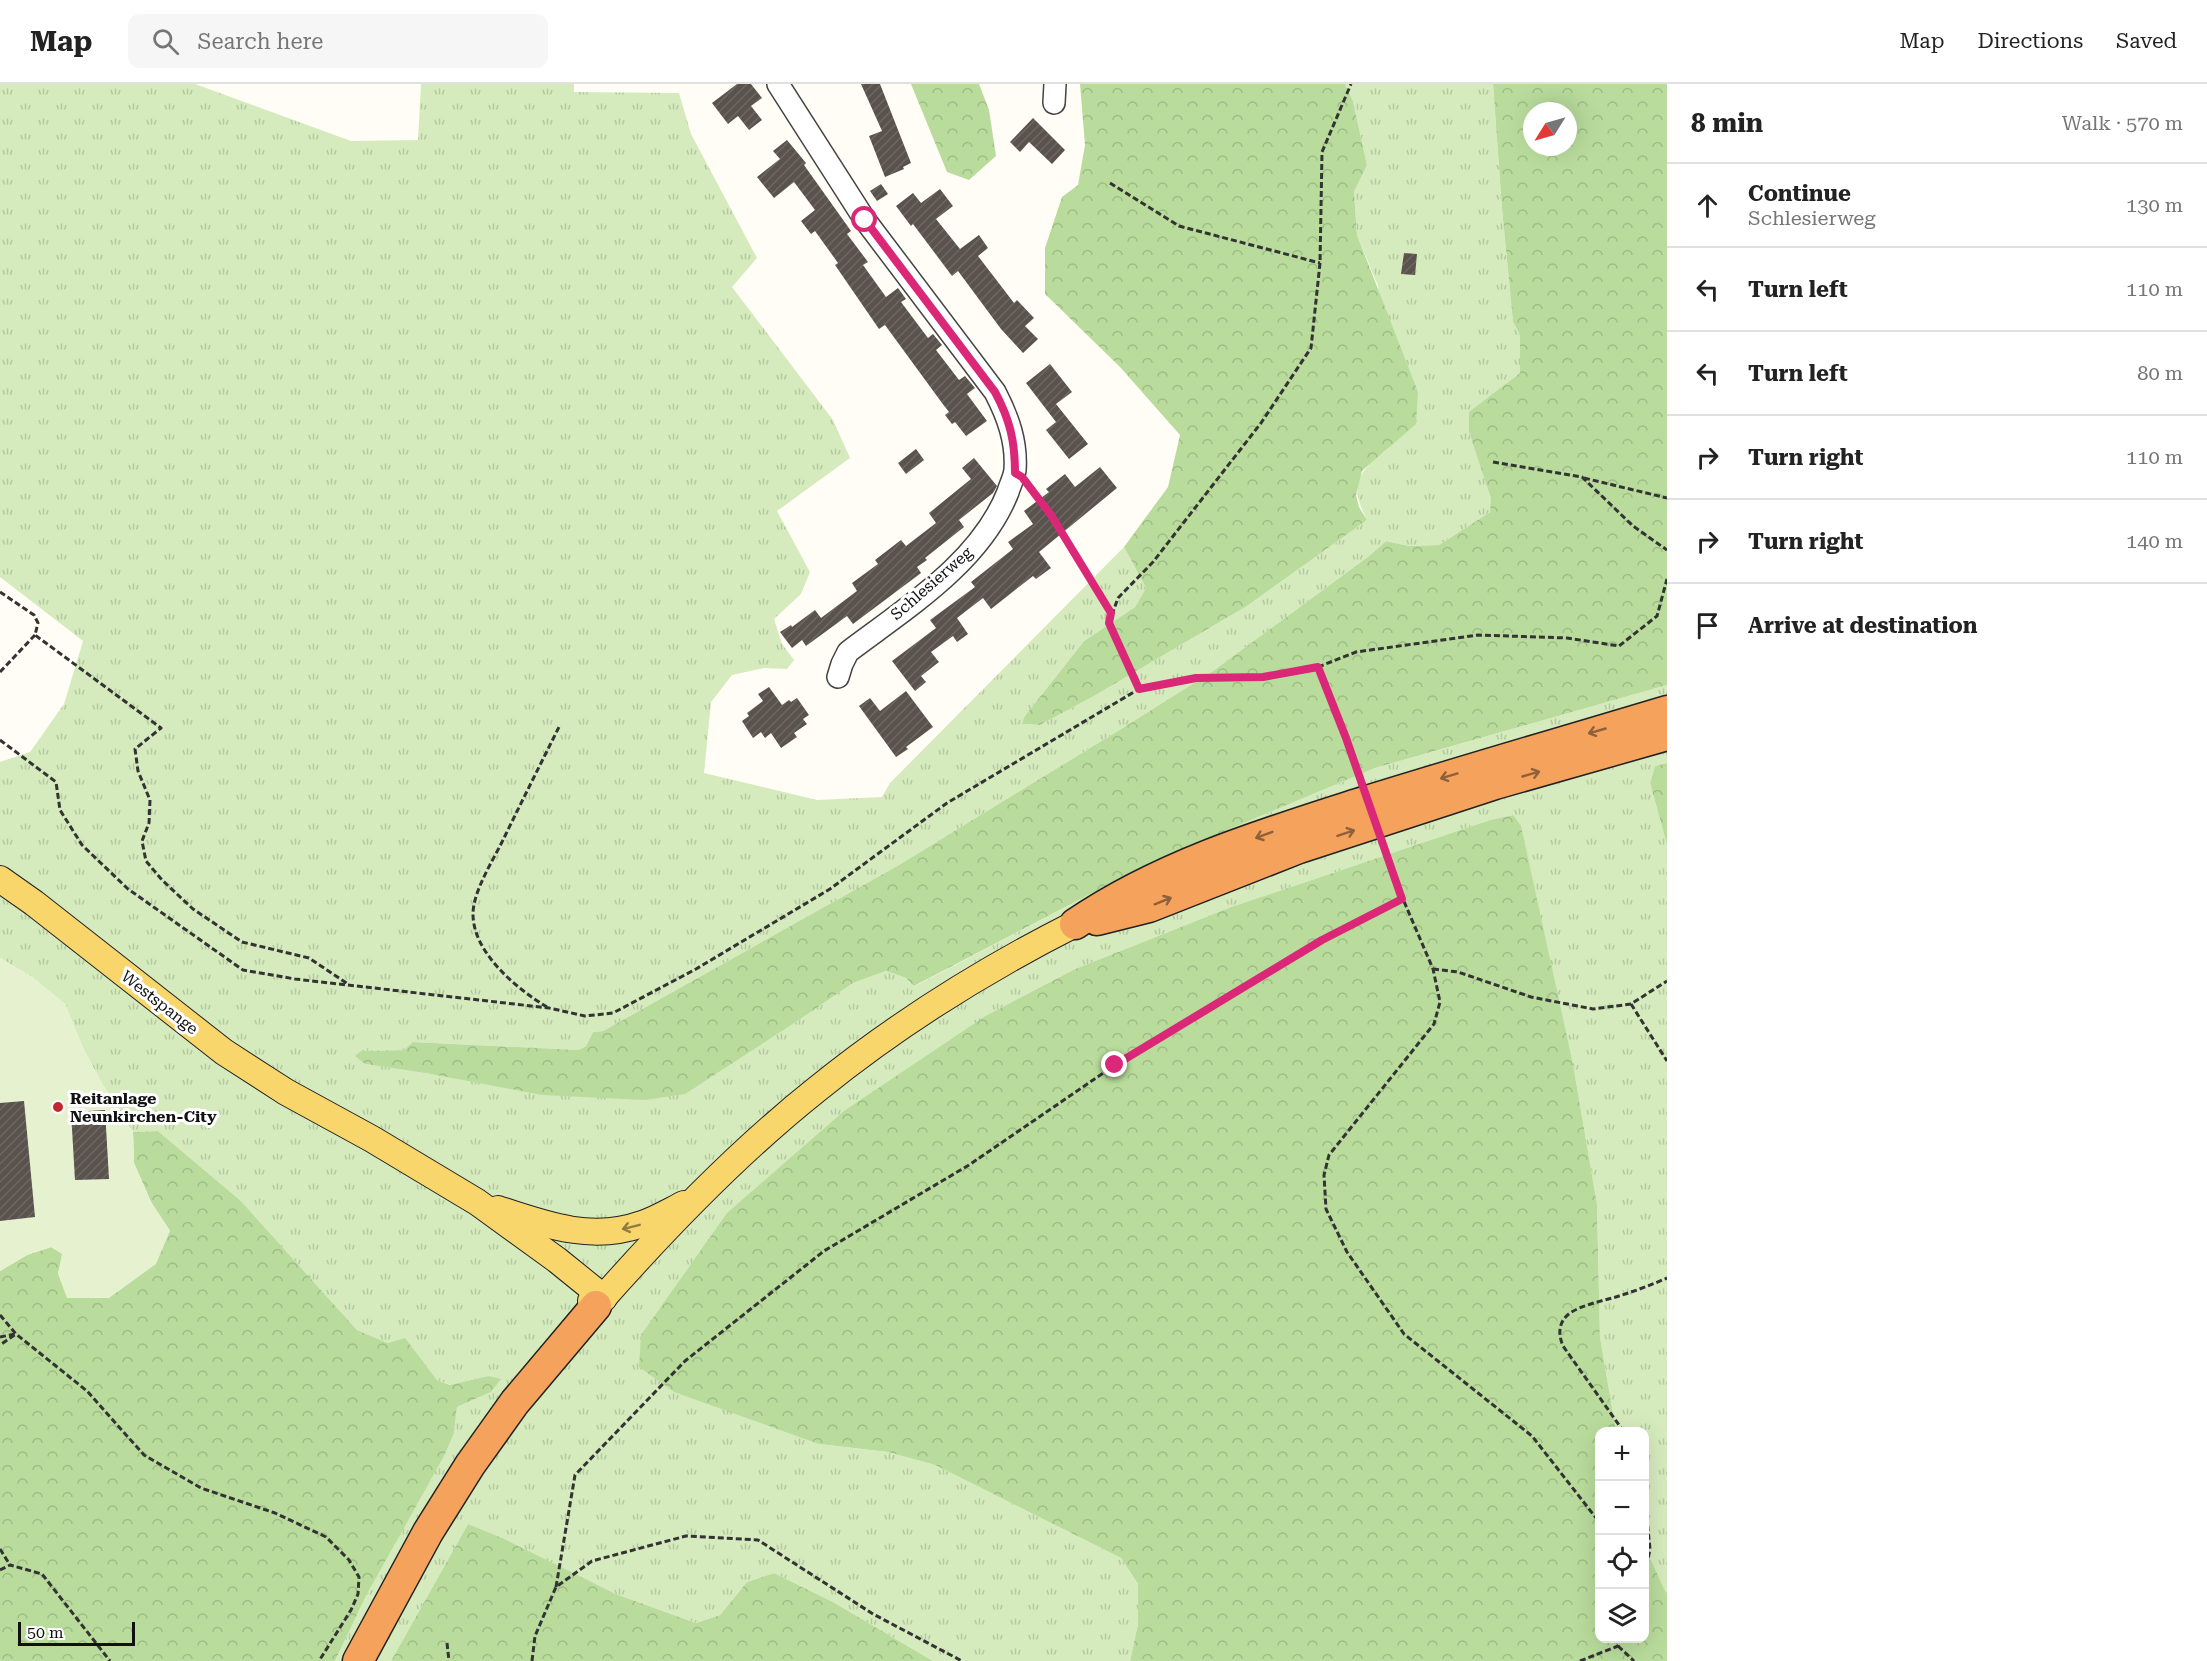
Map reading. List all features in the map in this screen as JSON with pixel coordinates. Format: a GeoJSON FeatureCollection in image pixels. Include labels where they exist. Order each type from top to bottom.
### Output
{"type":"FeatureCollection","features":[{"type":"Feature","properties":{"kind":"highway"},"geometry":{"type":"LineString","coordinates":[[1075,924],[1101,906],[1160,875],[1290,825],[1545,746],[1667,711]]}},
{"type":"Feature","properties":{"kind":"highway"},"geometry":{"type":"LineString","coordinates":[[1075,924],[1138,910],[1310,844],[1495,784],[1667,735]]}},
{"type":"Feature","properties":{"kind":"highway"},"geometry":{"type":"LineString","coordinates":[[358,1661],[439,1513],[479,1451],[515,1402],[600,1302]]}},
{"type":"Feature","properties":{"kind":"main road","name":"Westspange"},"geometry":{"type":"LineString","coordinates":[[0,879],[224,1052],[286,1092],[382,1144],[477,1202]]}},
{"type":"Feature","properties":{"kind":"main road"},"geometry":{"type":"LineString","coordinates":[[477,1202],[600,1302],[703,1194],[797,1105],[862,1054],[967,983],[1017,953],[1075,924]]}},
{"type":"Feature","properties":{"kind":"main road"},"geometry":{"type":"LineString","coordinates":[[477,1202],[555,1227],[591,1233],[609,1232],[644,1223],[703,1194]]}},
{"type":"Feature","properties":{"kind":"street","name":"Schlesierweg"},"geometry":{"type":"LineString","coordinates":[[778,84],[865,220],[995,392],[1008,416],[1015,448],[1015,473],[1002,505],[985,533],[960,562],[922,596],[848,652],[838,677]]}},
{"type":"Feature","properties":{"kind":"path"},"geometry":{"type":"LineString","coordinates":[[1139,689],[1109,623],[1111,613],[1118,598],[1153,562],[1261,423],[1311,348],[1320,263],[1322,152],[1351,84]]}},
{"type":"Feature","properties":{"kind":"path"},"geometry":{"type":"LineString","coordinates":[[1110,183],[1179,226],[1320,263]]}},
{"type":"Feature","properties":{"kind":"path"},"geometry":{"type":"LineString","coordinates":[[1493,462],[1582,477],[1667,498]]}},
{"type":"Feature","properties":{"kind":"path"},"geometry":{"type":"LineString","coordinates":[[1015,473],[1022,477],[1051,515],[1111,613]]}},
{"type":"Feature","properties":{"kind":"path"},"geometry":{"type":"LineString","coordinates":[[1582,477],[1633,526],[1667,550]]}},
{"type":"Feature","properties":{"kind":"path"},"geometry":{"type":"LineString","coordinates":[[0,740],[56,782],[60,810],[82,845],[128,889],[243,970],[295,979],[549,1008],[585,1016],[613,1013],[696,969],[830,889],[947,803],[1139,689],[1196,678],[1263,677],[1318,667],[1356,652],[1478,634],[1567,638],[1619,646],[1657,616],[1667,579]]}},
{"type":"Feature","properties":{"kind":"path"},"geometry":{"type":"LineString","coordinates":[[0,592],[34,615],[39,623],[35,635],[0,672]]}},
{"type":"Feature","properties":{"kind":"path"},"geometry":{"type":"LineString","coordinates":[[35,635],[161,728],[135,749],[138,771],[150,800],[149,823],[142,841],[146,861],[162,880],[193,909],[242,942],[309,958],[350,985]]}},
{"type":"Feature","properties":{"kind":"path"},"geometry":{"type":"LineString","coordinates":[[1318,667],[1346,738],[1402,899],[1433,969],[1440,1002],[1434,1024],[1329,1155],[1324,1175],[1326,1209],[1347,1252],[1404,1334],[1532,1436],[1595,1518]]}},
{"type":"Feature","properties":{"kind":"path"},"geometry":{"type":"LineString","coordinates":[[549,1008],[524,993],[494,965],[477,934],[473,915],[476,897],[490,866],[559,727]]}},
{"type":"Feature","properties":{"kind":"path"},"geometry":{"type":"LineString","coordinates":[[532,1661],[535,1636],[556,1587],[575,1475],[685,1361],[824,1251],[969,1165],[1134,1053],[1322,940],[1402,899]]}},
{"type":"Feature","properties":{"kind":"path"},"geometry":{"type":"LineString","coordinates":[[1433,969],[1458,972],[1531,997],[1593,1010],[1631,1004],[1667,981]]}},
{"type":"Feature","properties":{"kind":"path"},"geometry":{"type":"LineString","coordinates":[[1631,1004],[1667,1061]]}},
{"type":"Feature","properties":{"kind":"path"},"geometry":{"type":"LineString","coordinates":[[1621,1427],[1563,1346],[1559,1336],[1561,1325],[1569,1314],[1583,1307],[1630,1293],[1667,1278]]}},
{"type":"Feature","properties":{"kind":"path"},"geometry":{"type":"LineString","coordinates":[[0,1315],[16,1334],[87,1390],[144,1455],[201,1488],[275,1514],[326,1537],[349,1560],[360,1577],[358,1594],[351,1610],[319,1661]]}},
{"type":"Feature","properties":{"kind":"path"},"geometry":{"type":"LineString","coordinates":[[0,1337],[16,1334]]}},
{"type":"Feature","properties":{"kind":"path"},"geometry":{"type":"LineString","coordinates":[[0,1345],[16,1334]]}},
{"type":"Feature","properties":{"kind":"path"},"geometry":{"type":"LineString","coordinates":[[556,1587],[592,1561],[686,1536],[758,1540],[873,1614],[962,1661]]}},
{"type":"Feature","properties":{"kind":"path"},"geometry":{"type":"LineString","coordinates":[[1649,1539],[1649,1554]]}},
{"type":"Feature","properties":{"kind":"path"},"geometry":{"type":"LineString","coordinates":[[0,1549],[10,1565]]}},
{"type":"Feature","properties":{"kind":"path"},"geometry":{"type":"LineString","coordinates":[[0,1569],[10,1565],[42,1574],[110,1661]]}},
{"type":"Feature","properties":{"kind":"path"},"geometry":{"type":"LineString","coordinates":[[447,1643],[449,1661]]}},
{"type":"Feature","properties":{"kind":"path"},"geometry":{"type":"LineString","coordinates":[[1580,1661],[1618,1646],[1620,1643]]}},
{"type":"Feature","properties":{"kind":"path"},"geometry":{"type":"LineString","coordinates":[[1618,1646],[1634,1661]]}},
{"type":"Feature","properties":{"kind":"green space"},"geometry":{"type":"Polygon","coordinates":[[[0,84],[195,84],[351,141],[418,140],[421,84],[574,84],[574,92],[679,93],[691,134],[757,258],[732,287],[833,420],[850,458],[777,511],[810,572],[801,594],[774,619],[782,644],[794,660],[787,669],[764,668],[732,675],[711,702],[704,773],[817,800],[882,797],[890,783],[1124,547],[1146,588],[1135,607],[1084,641],[1024,717],[1022,724],[1040,725],[1247,606],[1367,520],[1358,496],[1359,479],[1370,464],[1389,448],[1378,286],[1357,235],[1354,192],[1367,165],[1353,101],[1345,84],[1493,84],[1513,322],[1520,335],[1520,373],[1469,413],[1469,432],[1492,498],[1490,512],[1439,545],[1409,546],[1386,541],[1213,671],[899,865],[603,1031],[593,1032],[586,1046],[579,1050],[414,1042],[404,1050],[361,1051],[366,1064],[431,1074],[684,1094],[853,983],[886,971],[906,978],[915,986],[1100,889],[1230,829],[1375,768],[1667,685],[1667,763],[1655,766],[1650,783],[1667,845],[1667,1595],[1649,1556],[1649,1427],[1615,1427],[1600,1337],[1597,1204],[1573,1064],[1513,815],[1490,820],[1231,907],[1075,969],[987,1015],[819,1444],[888,1452],[935,1465],[1121,1558],[1138,1584],[1138,1624],[1130,1661],[933,1661],[833,1602],[774,1573],[747,1582],[720,1615],[696,1623],[616,1594],[468,1524],[391,1661],[335,1661],[367,1594],[454,1433],[457,1407],[491,1392],[488,1376],[451,1385],[437,1380],[405,1339],[388,1343],[357,1330],[241,1201],[158,1131],[133,1132],[101,1082],[82,1046],[65,1004],[32,977],[0,958],[0,762],[30,752],[64,704],[83,641],[0,577],[0,84]]]}},
{"type":"Feature","properties":{"kind":"green space"},"geometry":{"type":"Polygon","coordinates":[[[911,84],[979,84],[989,110],[996,156],[969,180],[947,172],[911,84]]]}},
{"type":"Feature","properties":{"kind":"green space"},"geometry":{"type":"Polygon","coordinates":[[[1080,84],[1345,84],[1353,101],[1367,165],[1354,192],[1357,235],[1418,392],[1416,424],[1362,471],[1356,495],[1359,507],[1367,520],[1247,606],[1040,725],[1022,724],[1024,717],[1084,641],[1135,607],[1146,588],[1124,547],[1168,487],[1180,435],[1120,367],[1045,294],[1045,248],[1062,197],[1078,185],[1085,145],[1080,84]]]}},
{"type":"Feature","properties":{"kind":"green space"},"geometry":{"type":"Polygon","coordinates":[[[1493,84],[1667,84],[1667,685],[1375,768],[1230,829],[1100,889],[914,986],[906,978],[886,971],[853,983],[685,1094],[645,1100],[542,1095],[365,1064],[355,1056],[361,1051],[404,1050],[413,1042],[579,1050],[586,1046],[593,1032],[603,1031],[899,865],[1213,671],[1386,541],[1409,546],[1439,545],[1490,512],[1491,498],[1469,432],[1469,412],[1520,373],[1520,335],[1513,322],[1493,84]]]}},
{"type":"Feature","properties":{"kind":"green space"},"geometry":{"type":"Polygon","coordinates":[[[1667,763],[1667,845],[1650,783],[1655,766],[1667,763]]]}},
{"type":"Feature","properties":{"kind":"green space"},"geometry":{"type":"Polygon","coordinates":[[[1513,815],[1521,826],[1573,1064],[1597,1204],[1600,1337],[1615,1427],[1595,1427],[1595,1643],[1649,1643],[1649,1556],[1667,1595],[1667,1661],[1130,1661],[1138,1624],[1138,1584],[1121,1558],[935,1465],[888,1452],[819,1444],[674,1392],[639,1367],[641,1335],[727,1213],[844,1111],[987,1015],[1075,969],[1231,907],[1490,820],[1513,815]]]}},
{"type":"Feature","properties":{"kind":"green space","name":"Reitanlage Neunkirchen-City"},"geometry":{"type":"Polygon","coordinates":[[[0,958],[32,977],[65,1004],[82,1046],[101,1082],[133,1132],[134,1163],[151,1202],[170,1231],[156,1264],[109,1298],[67,1298],[58,1274],[62,1254],[51,1247],[27,1255],[0,1271],[0,958]]]}},
{"type":"Feature","properties":{"kind":"green space"},"geometry":{"type":"Polygon","coordinates":[[[158,1131],[241,1201],[357,1330],[388,1343],[405,1338],[437,1380],[450,1385],[488,1376],[501,1379],[491,1392],[457,1407],[454,1433],[444,1456],[367,1594],[335,1661],[0,1661],[0,1271],[27,1255],[51,1247],[63,1254],[58,1274],[170,1231],[151,1202],[134,1163],[133,1132],[158,1131]]]}},
{"type":"Feature","properties":{"kind":"green space"},"geometry":{"type":"Polygon","coordinates":[[[468,1524],[502,1538],[616,1594],[696,1623],[720,1615],[747,1582],[774,1573],[833,1602],[933,1661],[391,1661],[468,1524]]]}},
{"type":"Feature","properties":{"kind":"building"},"geometry":{"type":"Polygon","coordinates":[[[737,84],[751,84],[762,98],[751,106],[762,120],[749,130],[738,116],[728,124],[712,103],[737,84]]]}},
{"type":"Feature","properties":{"kind":"building"},"geometry":{"type":"Polygon","coordinates":[[[861,84],[880,84],[911,163],[903,167],[904,169],[885,177],[869,136],[882,131],[861,84]]]}},
{"type":"Feature","properties":{"kind":"building"},"geometry":{"type":"Polygon","coordinates":[[[1033,118],[1065,150],[1052,164],[1029,142],[1020,152],[1010,142],[1033,118]]]}},
{"type":"Feature","properties":{"kind":"building"},"geometry":{"type":"Polygon","coordinates":[[[787,140],[806,163],[804,165],[851,231],[847,234],[868,262],[863,265],[886,297],[898,288],[906,299],[901,302],[928,338],[933,334],[942,345],[936,350],[959,380],[965,376],[975,388],[967,394],[987,421],[966,436],[955,422],[952,424],[945,415],[949,412],[885,325],[879,329],[835,265],[838,263],[815,231],[811,234],[801,221],[815,210],[794,182],[774,198],[757,177],[780,159],[773,151],[787,140]]]}},
{"type":"Feature","properties":{"kind":"building"},"geometry":{"type":"Polygon","coordinates":[[[881,184],[888,194],[877,201],[870,191],[881,184]]]}},
{"type":"Feature","properties":{"kind":"building"},"geometry":{"type":"Polygon","coordinates":[[[940,189],[953,206],[936,219],[960,249],[979,235],[988,248],[978,256],[1014,303],[1017,300],[1034,318],[1025,326],[1038,339],[1023,353],[1001,329],[958,271],[952,276],[913,224],[911,226],[896,206],[913,193],[921,203],[940,189]]]}},
{"type":"Feature","properties":{"kind":"building"},"geometry":{"type":"Polygon","coordinates":[[[1404,253],[1417,254],[1415,275],[1401,274],[1404,253]]]}},
{"type":"Feature","properties":{"kind":"building"},"geometry":{"type":"Polygon","coordinates":[[[1050,364],[1072,392],[1056,404],[1088,444],[1069,459],[1046,430],[1056,422],[1026,383],[1050,364]]]}},
{"type":"Feature","properties":{"kind":"building"},"geometry":{"type":"Polygon","coordinates":[[[916,449],[924,460],[906,474],[898,463],[916,449]]]}},
{"type":"Feature","properties":{"kind":"building"},"geometry":{"type":"Polygon","coordinates":[[[974,458],[997,486],[993,493],[959,520],[964,527],[917,567],[921,573],[853,624],[847,616],[806,646],[802,640],[792,648],[780,632],[791,625],[792,627],[815,610],[821,618],[857,591],[852,583],[878,564],[875,560],[901,540],[906,546],[936,523],[929,513],[971,479],[962,468],[974,458]]]}},
{"type":"Feature","properties":{"kind":"building"},"geometry":{"type":"Polygon","coordinates":[[[1100,467],[1117,488],[1039,552],[1051,568],[1036,579],[1033,576],[991,609],[983,598],[957,618],[968,634],[957,642],[953,636],[931,652],[939,662],[921,676],[926,682],[915,691],[892,661],[936,628],[930,620],[975,587],[971,582],[1013,549],[1008,542],[1033,524],[1024,511],[1049,492],[1046,489],[1065,474],[1075,487],[1100,467]]]}},
{"type":"Feature","properties":{"kind":"building"},"geometry":{"type":"Polygon","coordinates":[[[769,687],[782,705],[797,698],[809,715],[803,719],[807,724],[794,733],[797,737],[781,748],[771,733],[765,738],[761,732],[753,738],[742,721],[749,716],[747,713],[763,701],[758,694],[769,687]]]}},
{"type":"Feature","properties":{"kind":"building"},"geometry":{"type":"Polygon","coordinates":[[[906,691],[933,727],[896,757],[859,706],[870,698],[880,711],[906,691]]]}},
{"type":"Feature","properties":{"kind":"building"},"geometry":{"type":"Polygon","coordinates":[[[24,1101],[35,1217],[0,1221],[0,1103],[24,1101]]]}},
{"type":"Feature","properties":{"kind":"building"},"geometry":{"type":"Polygon","coordinates":[[[105,1110],[109,1179],[75,1180],[71,1112],[105,1110]]]}},
{"type":"Feature","properties":{"kind":"place","name":"Reitanlage Neunkirchen-City"},"geometry":{"type":"Point","coordinates":[58,1107]}},
{"type":"Feature","properties":{"kind":"route"},"geometry":{"type":"LineString","coordinates":[[865,220],[995,392],[1008,416],[1015,448],[1015,473],[1022,477],[1051,515],[1111,613],[1109,623],[1139,689],[1196,678],[1263,677],[1318,667],[1346,738],[1402,899],[1322,940],[1115,1065]]}}]}
